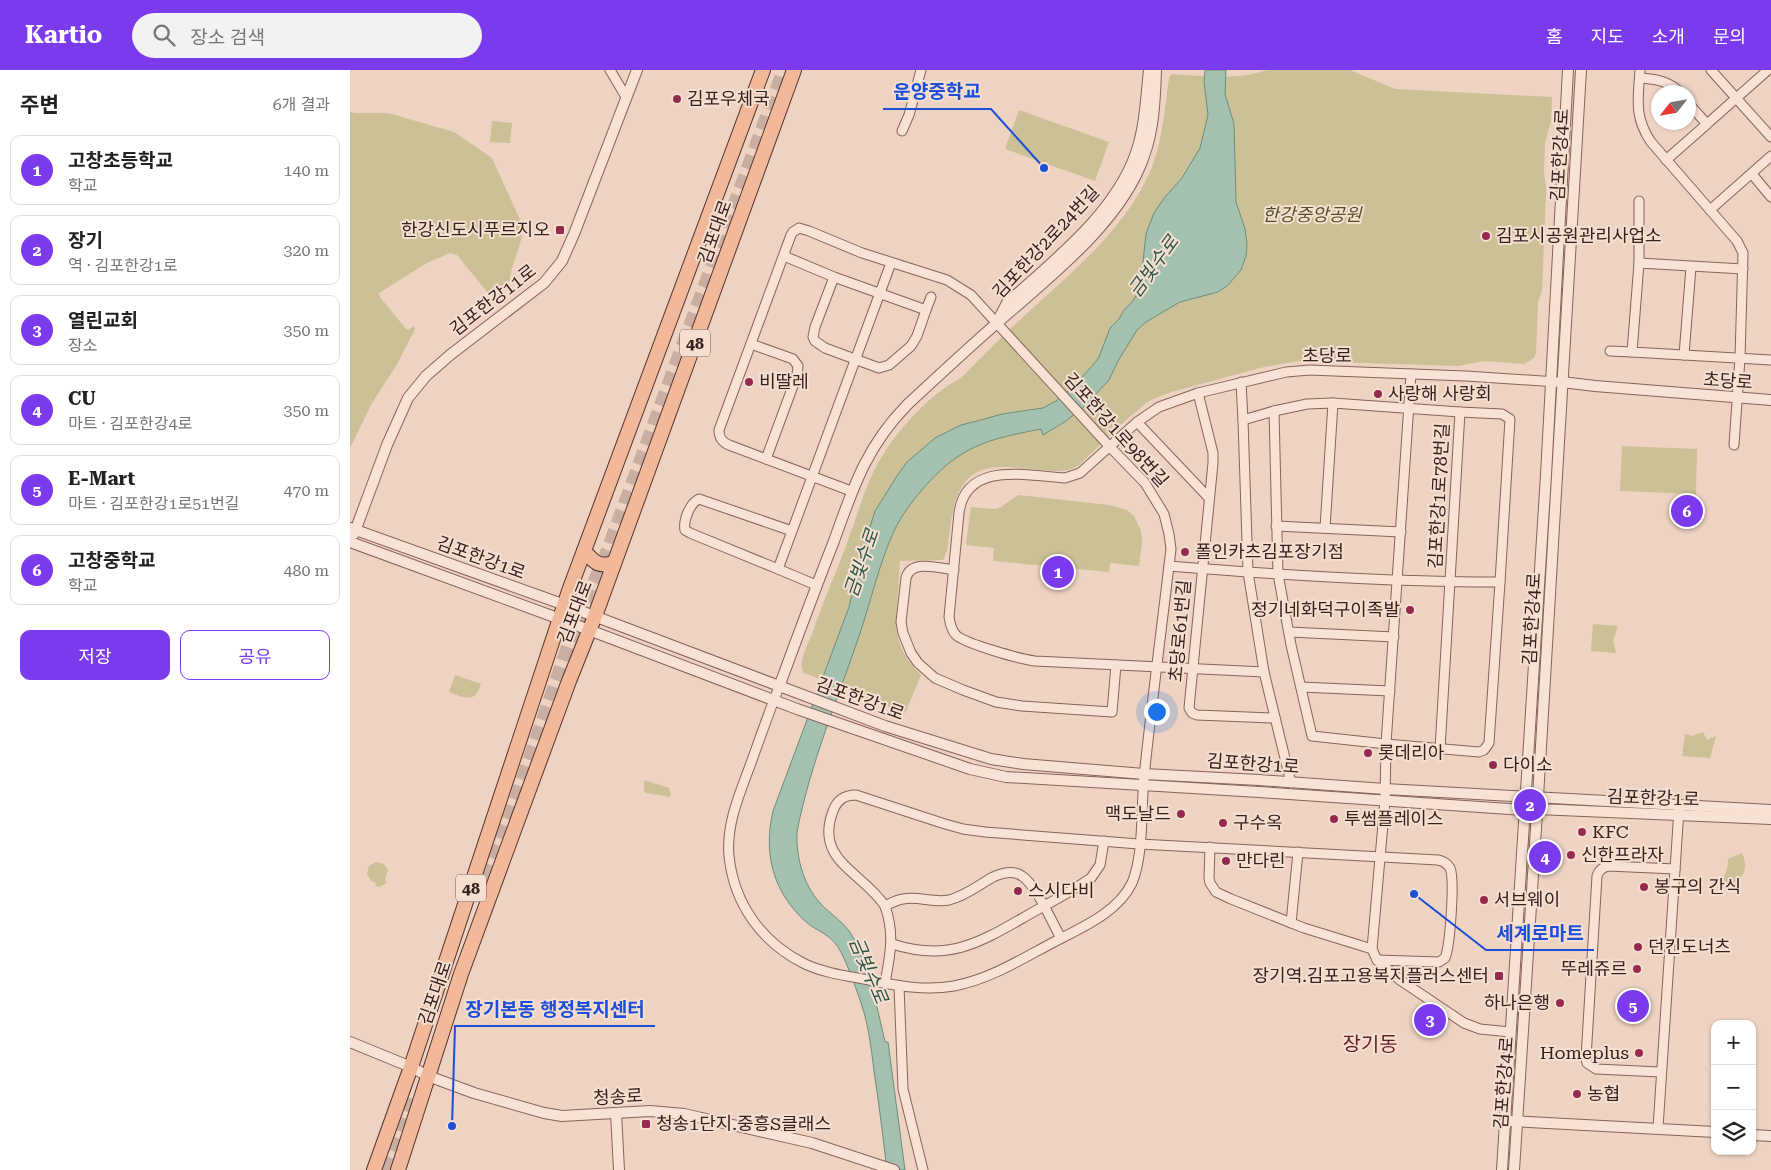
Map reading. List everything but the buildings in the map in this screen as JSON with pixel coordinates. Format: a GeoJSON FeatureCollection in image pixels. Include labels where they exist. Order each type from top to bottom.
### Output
{"type":"FeatureCollection","features":[{"type":"Feature","properties":{"kind":"main road","name":"김포대로"},"geometry":{"type":"LineString","coordinates":[[374,1170],[411,1066],[565,604],[763,70]]}},
{"type":"Feature","properties":{"kind":"main road","name":"김포대로"},"geometry":{"type":"LineString","coordinates":[[398,1170],[461,974],[588,629],[595,616],[794,70]]}},
{"type":"Feature","properties":{"kind":"main road"},"geometry":{"type":"LineString","coordinates":[[584,551],[596,563],[605,565],[614,563]]}},
{"type":"Feature","properties":{"kind":"street"},"geometry":{"type":"LineString","coordinates":[[610,70],[626,97]]}},
{"type":"Feature","properties":{"kind":"street","name":"김포한강11로"},"geometry":{"type":"LineString","coordinates":[[350,545],[353,529],[408,398],[426,376],[450,355],[544,283],[562,261],[636,70]]}},
{"type":"Feature","properties":{"kind":"street"},"geometry":{"type":"LineString","coordinates":[[902,131],[909,114],[921,70]]}},
{"type":"Feature","properties":{"kind":"street","name":"김포한강2로24번길"},"geometry":{"type":"LineString","coordinates":[[997,323],[1007,303],[1093,222],[1124,178],[1136,154],[1144,116],[1149,70]]}},
{"type":"Feature","properties":{"kind":"street","name":"김포한강2로24번길"},"geometry":{"type":"LineString","coordinates":[[779,687],[852,491],[868,456],[896,416],[1090,238],[1114,210],[1128,190],[1144,157],[1152,122],[1156,70]]}},
{"type":"Feature","properties":{"kind":"street","name":"김포한강4로"},"geometry":{"type":"LineString","coordinates":[[1502,1170],[1558,272],[1568,70]]}},
{"type":"Feature","properties":{"kind":"street","name":"김포한강4로"},"geometry":{"type":"LineString","coordinates":[[1514,1170],[1538,809],[1581,70]]}},
{"type":"Feature","properties":{"kind":"street"},"geometry":{"type":"LineString","coordinates":[[1711,70],[1771,137]]}},
{"type":"Feature","properties":{"kind":"street"},"geometry":{"type":"LineString","coordinates":[[1666,160],[1736,98],[1763,71]]}},
{"type":"Feature","properties":{"kind":"street"},"geometry":{"type":"LineString","coordinates":[[1671,85],[1662,80],[1640,74],[1638,105],[1641,126],[1651,142],[1740,246],[1743,253],[1740,358],[1734,444]]}},
{"type":"Feature","properties":{"kind":"street"},"geometry":{"type":"LineString","coordinates":[[1696,112],[1707,124]]}},
{"type":"Feature","properties":{"kind":"street"},"geometry":{"type":"LineString","coordinates":[[1710,210],[1771,156]]}},
{"type":"Feature","properties":{"kind":"street"},"geometry":{"type":"LineString","coordinates":[[1752,174],[1771,197]]}},
{"type":"Feature","properties":{"kind":"street"},"geometry":{"type":"LineString","coordinates":[[1632,352],[1639,263],[1639,201]]}},
{"type":"Feature","properties":{"kind":"street","name":"김포한강2로24번길"},"geometry":{"type":"LineString","coordinates":[[852,491],[724,443],[719,435],[719,430],[793,232],[802,228],[891,264],[954,284],[971,295],[997,323]]}},
{"type":"Feature","properties":{"kind":"street"},"geometry":{"type":"LineString","coordinates":[[784,256],[834,277],[926,310]]}},
{"type":"Feature","properties":{"kind":"street"},"geometry":{"type":"LineString","coordinates":[[1639,263],[1743,270]]}},
{"type":"Feature","properties":{"kind":"street"},"geometry":{"type":"LineString","coordinates":[[778,569],[891,264]]}},
{"type":"Feature","properties":{"kind":"street"},"geometry":{"type":"LineString","coordinates":[[1684,355],[1691,266]]}},
{"type":"Feature","properties":{"kind":"street"},"geometry":{"type":"LineString","coordinates":[[834,277],[813,337],[819,345],[880,368],[889,365],[915,341],[931,297]]}},
{"type":"Feature","properties":{"kind":"street","name":"김포한강1로98번길"},"geometry":{"type":"LineString","coordinates":[[779,687],[733,815],[729,841],[731,866],[740,898],[764,936],[787,954],[806,964],[826,971],[899,986],[940,988],[971,982],[1003,969],[1108,911],[1124,896],[1135,873],[1139,844],[1144,780],[1171,549],[1169,534],[1164,514],[1145,483],[1088,424],[997,323]]}},
{"type":"Feature","properties":{"kind":"street"},"geometry":{"type":"LineString","coordinates":[[751,344],[793,359],[797,362],[798,366],[798,374],[766,459]]}},
{"type":"Feature","properties":{"kind":"street"},"geometry":{"type":"LineString","coordinates":[[1610,351],[1771,360]]}},
{"type":"Feature","properties":{"kind":"street","name":"초당로"},"geometry":{"type":"LineString","coordinates":[[954,570],[960,504],[963,497],[974,484],[988,476],[1001,474],[1065,478],[1072,476],[1089,466],[1137,422],[1159,407],[1198,393],[1286,372],[1310,370],[1594,382],[1771,400]]}},
{"type":"Feature","properties":{"kind":"street","name":"김포한강1로78번길"},"geometry":{"type":"LineString","coordinates":[[1385,788],[1386,744],[1411,374]]}},
{"type":"Feature","properties":{"kind":"street"},"geometry":{"type":"LineString","coordinates":[[1241,382],[1248,572],[1264,672],[1291,782]]}},
{"type":"Feature","properties":{"kind":"street","name":"초당로61번길"},"geometry":{"type":"LineString","coordinates":[[1198,393],[1213,453],[1189,708],[1192,713],[1198,715],[1275,718]]}},
{"type":"Feature","properties":{"kind":"street","name":"초당로"},"geometry":{"type":"LineString","coordinates":[[1737,396],[1771,396]]}},
{"type":"Feature","properties":{"kind":"street"},"geometry":{"type":"LineString","coordinates":[[1325,528],[1333,403]]}},
{"type":"Feature","properties":{"kind":"street","name":"김포한강1로78번길"},"geometry":{"type":"LineString","coordinates":[[1243,420],[1274,410],[1307,404],[1333,403],[1502,414],[1510,419],[1489,743],[1484,750],[1479,752],[1312,736],[1288,632],[1278,574],[1274,410]]}},
{"type":"Feature","properties":{"kind":"street","name":"김포한강1로78번길"},"geometry":{"type":"LineString","coordinates":[[1440,748],[1460,412]]}},
{"type":"Feature","properties":{"kind":"street"},"geometry":{"type":"LineString","coordinates":[[1137,422],[1210,498]]}},
{"type":"Feature","properties":{"kind":"street"},"geometry":{"type":"LineString","coordinates":[[792,531],[704,499],[695,500],[691,505],[684,525],[687,532],[816,585]]}},
{"type":"Feature","properties":{"kind":"street","name":"김포한강1로78번길"},"geometry":{"type":"LineString","coordinates":[[1276,526],[1401,532]]}},
{"type":"Feature","properties":{"kind":"street","name":"김포한강1로"},"geometry":{"type":"LineString","coordinates":[[353,529],[565,604],[851,714],[991,759],[1144,780],[1385,801],[1524,810],[1771,810]]}},
{"type":"Feature","properties":{"kind":"street","name":"김포한강1로"},"geometry":{"type":"LineString","coordinates":[[350,545],[588,629],[848,728],[990,774],[1006,777],[1291,782],[1538,797],[1771,819]]}},
{"type":"Feature","properties":{"kind":"street","name":"김포한강1로78번길"},"geometry":{"type":"LineString","coordinates":[[1169,566],[1398,582],[1500,582]]}},
{"type":"Feature","properties":{"kind":"street"},"geometry":{"type":"LineString","coordinates":[[1116,665],[1112,712],[1022,706],[996,702],[935,678],[918,663],[911,653],[903,633],[901,622],[907,572],[915,567],[954,570],[949,617],[957,636],[1022,659],[1264,672]]}},
{"type":"Feature","properties":{"kind":"street"},"geometry":{"type":"LineString","coordinates":[[1288,632],[1394,637]]}},
{"type":"Feature","properties":{"kind":"street"},"geometry":{"type":"LineString","coordinates":[[1301,687],[1390,691]]}},
{"type":"Feature","properties":{"kind":"street"},"geometry":{"type":"LineString","coordinates":[[1385,788],[1372,949],[1377,960],[1400,980],[1464,1023],[1480,1029],[1510,1032]]}},
{"type":"Feature","properties":{"kind":"street"},"geometry":{"type":"LineString","coordinates":[[883,983],[892,944],[892,932],[885,906],[876,894],[836,857],[829,840],[828,832],[835,806],[841,798],[848,795],[863,797],[963,829],[985,832],[1139,844],[1380,856],[1445,862],[1452,874],[1447,954],[1443,961],[1377,960]]}},
{"type":"Feature","properties":{"kind":"street"},"geometry":{"type":"LineString","coordinates":[[1658,1128],[1660,1072],[1679,811]]}},
{"type":"Feature","properties":{"kind":"street"},"geometry":{"type":"LineString","coordinates":[[892,944],[918,951],[943,951],[958,949],[987,938],[1084,883],[1096,873],[1103,856],[1104,841]]}},
{"type":"Feature","properties":{"kind":"street"},"geometry":{"type":"LineString","coordinates":[[1210,847],[1209,878],[1216,892],[1291,923],[1372,949]]}},
{"type":"Feature","properties":{"kind":"street"},"geometry":{"type":"LineString","coordinates":[[1291,923],[1298,852]]}},
{"type":"Feature","properties":{"kind":"street"},"geometry":{"type":"LineString","coordinates":[[1660,1072],[1596,1070],[1588,1063],[1586,1058],[1597,876],[1598,871],[1608,866],[1675,869]]}},
{"type":"Feature","properties":{"kind":"street"},"geometry":{"type":"LineString","coordinates":[[885,906],[904,898],[935,901],[951,899],[994,877],[1009,873],[1022,876],[1032,886],[1060,938]]}},
{"type":"Feature","properties":{"kind":"street"},"geometry":{"type":"LineString","coordinates":[[899,986],[904,1089],[923,1170]]}},
{"type":"Feature","properties":{"kind":"street","name":"청송로"},"geometry":{"type":"LineString","coordinates":[[350,1042],[411,1066],[428,1076],[474,1093],[552,1115],[650,1111],[684,1114],[812,1143],[894,1170]]}},
{"type":"Feature","properties":{"kind":"street"},"geometry":{"type":"LineString","coordinates":[[616,1113],[619,1170]]}},
{"type":"Feature","properties":{"kind":"street"},"geometry":{"type":"LineString","coordinates":[[1505,1121],[1711,1132]]}},
{"type":"Feature","properties":{"kind":"street"},"geometry":{"type":"LineString","coordinates":[[1756,1135],[1771,1136]]}},
{"type":"Feature","properties":{"kind":"green space","name":"한강중앙공원"},"geometry":{"type":"Polygon","coordinates":[[[1267,70],[1350,70],[1395,89],[1552,97],[1551,121],[1545,143],[1544,171],[1546,190],[1542,291],[1538,303],[1536,353],[1534,358],[1524,364],[1484,361],[1458,366],[1299,361],[1264,367],[1171,392],[1149,401],[1127,419],[1079,465],[1070,469],[1057,471],[1002,467],[976,472],[960,489],[952,513],[947,551],[943,560],[900,561],[896,622],[898,637],[906,657],[921,675],[905,713],[804,673],[802,665],[804,654],[866,490],[881,458],[916,413],[938,393],[961,378],[1006,333],[1078,267],[1096,249],[1129,209],[1153,164],[1159,143],[1169,78],[1172,74],[1231,77],[1267,70]]]}},
{"type":"Feature","properties":{"kind":"green space"},"geometry":{"type":"Polygon","coordinates":[[[1019,110],[1109,142],[1095,181],[1005,149],[1019,110]]]}},
{"type":"Feature","properties":{"kind":"green space"},"geometry":{"type":"Polygon","coordinates":[[[350,111],[354,113],[388,113],[454,132],[492,158],[520,220],[522,237],[508,287],[496,295],[488,293],[457,255],[450,253],[427,263],[379,293],[379,296],[406,329],[408,330],[414,326],[415,329],[396,366],[372,403],[350,448],[350,111]]]}},
{"type":"Feature","properties":{"kind":"green space"},"geometry":{"type":"Polygon","coordinates":[[[492,121],[512,123],[510,143],[490,142],[492,121]]]}},
{"type":"Feature","properties":{"kind":"green space"},"geometry":{"type":"Polygon","coordinates":[[[1622,446],[1697,449],[1696,494],[1620,491],[1622,446]]]}},
{"type":"Feature","properties":{"kind":"green space"},"geometry":{"type":"Polygon","coordinates":[[[1018,495],[1109,505],[1127,510],[1134,516],[1141,531],[1142,542],[1139,566],[1110,563],[1109,572],[993,561],[994,548],[966,545],[971,507],[995,509],[1018,495]]]}},
{"type":"Feature","properties":{"kind":"green space"},"geometry":{"type":"Polygon","coordinates":[[[1593,624],[1618,626],[1613,641],[1616,653],[1591,651],[1593,624]]]}},
{"type":"Feature","properties":{"kind":"green space"},"geometry":{"type":"Polygon","coordinates":[[[455,675],[481,684],[476,695],[468,698],[449,692],[455,675]]]}},
{"type":"Feature","properties":{"kind":"green space"},"geometry":{"type":"Polygon","coordinates":[[[1703,732],[1707,740],[1716,736],[1710,758],[1682,756],[1685,734],[1692,736],[1703,732]]]}},
{"type":"Feature","properties":{"kind":"green space"},"geometry":{"type":"Polygon","coordinates":[[[644,780],[669,788],[670,797],[646,793],[644,791],[644,780]]]}},
{"type":"Feature","properties":{"kind":"green space"},"geometry":{"type":"Polygon","coordinates":[[[1742,853],[1745,865],[1743,875],[1735,882],[1723,885],[1728,859],[1742,853]]]}},
{"type":"Feature","properties":{"kind":"green space"},"geometry":{"type":"Polygon","coordinates":[[[376,862],[384,864],[388,870],[385,880],[387,883],[379,887],[375,886],[376,883],[371,881],[367,874],[369,866],[376,862]]]}},
{"type":"Feature","properties":{"kind":"water","name":"금빛수로"},"geometry":{"type":"Polygon","coordinates":[[[1205,70],[1226,70],[1225,94],[1234,124],[1236,202],[1245,229],[1247,244],[1246,256],[1241,270],[1228,285],[1218,292],[1180,302],[1146,322],[1137,330],[1109,380],[1088,404],[1066,421],[1043,435],[1041,429],[986,442],[948,464],[922,490],[906,510],[890,541],[809,782],[797,832],[799,860],[802,870],[814,896],[847,928],[860,951],[869,976],[885,1042],[888,1042],[905,1170],[887,1170],[870,1043],[862,1006],[848,968],[837,946],[827,936],[806,922],[795,910],[778,885],[770,857],[769,842],[773,811],[849,607],[861,556],[875,511],[907,462],[935,438],[961,425],[1002,414],[1043,408],[1056,401],[1071,389],[1099,357],[1110,328],[1133,301],[1140,289],[1146,234],[1154,213],[1182,178],[1200,148],[1208,115],[1204,81],[1205,70]]]}},
{"type":"Feature","properties":{"kind":"tunnel"},"geometry":{"type":"LineString","coordinates":[[482,899],[570,641],[608,550],[784,70]]}},
{"type":"Feature","properties":{"kind":"tunnel"},"geometry":{"type":"LineString","coordinates":[[383,1170],[408,1095]]}},
{"type":"Feature","properties":{"kind":"place","name":"김포우체국"},"geometry":{"type":"Point","coordinates":[677,99]}},
{"type":"Feature","properties":{"kind":"place","name":"운양중학교"},"geometry":{"type":"Point","coordinates":[1044,168]}},
{"type":"Feature","properties":{"kind":"place","name":"한강신도시푸르지오"},"geometry":{"type":"Point","coordinates":[560,230]}},
{"type":"Feature","properties":{"kind":"place","name":"김포시공원관리사업소"},"geometry":{"type":"Point","coordinates":[1486,236]}},
{"type":"Feature","properties":{"kind":"place","name":"비딸레"},"geometry":{"type":"Point","coordinates":[749,382]}},
{"type":"Feature","properties":{"kind":"place","name":"사랑해 사랑회"},"geometry":{"type":"Point","coordinates":[1378,394]}},
{"type":"Feature","properties":{"kind":"place","name":"고창중학교"},"geometry":{"type":"Point","coordinates":[1687,511]}},
{"type":"Feature","properties":{"kind":"place","name":"폴인카츠김포장기점"},"geometry":{"type":"Point","coordinates":[1185,552]}},
{"type":"Feature","properties":{"kind":"place","name":"고창초등학교"},"geometry":{"type":"Point","coordinates":[1058,572]}},
{"type":"Feature","properties":{"kind":"place","name":"정기네화덕구이족발"},"geometry":{"type":"Point","coordinates":[1410,610]}},
{"type":"Feature","properties":{"kind":"place","name":"롯데리아"},"geometry":{"type":"Point","coordinates":[1368,753]}},
{"type":"Feature","properties":{"kind":"place","name":"다이소"},"geometry":{"type":"Point","coordinates":[1493,765]}},
{"type":"Feature","properties":{"kind":"place","name":"장기"},"geometry":{"type":"Point","coordinates":[1530,805]}},
{"type":"Feature","properties":{"kind":"place","name":"맥도날드"},"geometry":{"type":"Point","coordinates":[1181,814]}},
{"type":"Feature","properties":{"kind":"place","name":"투썸플레이스"},"geometry":{"type":"Point","coordinates":[1334,819]}},
{"type":"Feature","properties":{"kind":"place","name":"구수옥"},"geometry":{"type":"Point","coordinates":[1223,823]}},
{"type":"Feature","properties":{"kind":"place","name":"KFC"},"geometry":{"type":"Point","coordinates":[1582,832]}},
{"type":"Feature","properties":{"kind":"place","name":"신한프라자"},"geometry":{"type":"Point","coordinates":[1571,855]}},
{"type":"Feature","properties":{"kind":"place","name":"CU"},"geometry":{"type":"Point","coordinates":[1545,857]}},
{"type":"Feature","properties":{"kind":"place","name":"만다린"},"geometry":{"type":"Point","coordinates":[1226,861]}},
{"type":"Feature","properties":{"kind":"place","name":"봉구의 간식"},"geometry":{"type":"Point","coordinates":[1644,887]}},
{"type":"Feature","properties":{"kind":"place","name":"스시다비"},"geometry":{"type":"Point","coordinates":[1018,891]}},
{"type":"Feature","properties":{"kind":"place","name":"세계로마트"},"geometry":{"type":"Point","coordinates":[1414,894]}},
{"type":"Feature","properties":{"kind":"place","name":"서브웨이"},"geometry":{"type":"Point","coordinates":[1484,900]}},
{"type":"Feature","properties":{"kind":"place","name":"던킨도너츠"},"geometry":{"type":"Point","coordinates":[1638,947]}},
{"type":"Feature","properties":{"kind":"place","name":"뚜레쥬르"},"geometry":{"type":"Point","coordinates":[1637,969]}},
{"type":"Feature","properties":{"kind":"place","name":"장기역.김포고용복지플러스센터"},"geometry":{"type":"Point","coordinates":[1499,976]}},
{"type":"Feature","properties":{"kind":"place","name":"하나은행"},"geometry":{"type":"Point","coordinates":[1560,1003]}},
{"type":"Feature","properties":{"kind":"place","name":"E-Mart"},"geometry":{"type":"Point","coordinates":[1633,1006]}},
{"type":"Feature","properties":{"kind":"place","name":"열린교회"},"geometry":{"type":"Point","coordinates":[1430,1020]}},
{"type":"Feature","properties":{"kind":"place","name":"Homeplus"},"geometry":{"type":"Point","coordinates":[1639,1053]}},
{"type":"Feature","properties":{"kind":"place","name":"농협"},"geometry":{"type":"Point","coordinates":[1577,1094]}},
{"type":"Feature","properties":{"kind":"place","name":"청송1단지.중흥S클래스"},"geometry":{"type":"Point","coordinates":[646,1124]}},
{"type":"Feature","properties":{"kind":"place","name":"장기본동 행정복지센터"},"geometry":{"type":"Point","coordinates":[452,1126]}},
{"type":"Feature","properties":{"kind":"district","name":"장기동"},"geometry":{"type":"Point","coordinates":[1370,1044]}}]}
